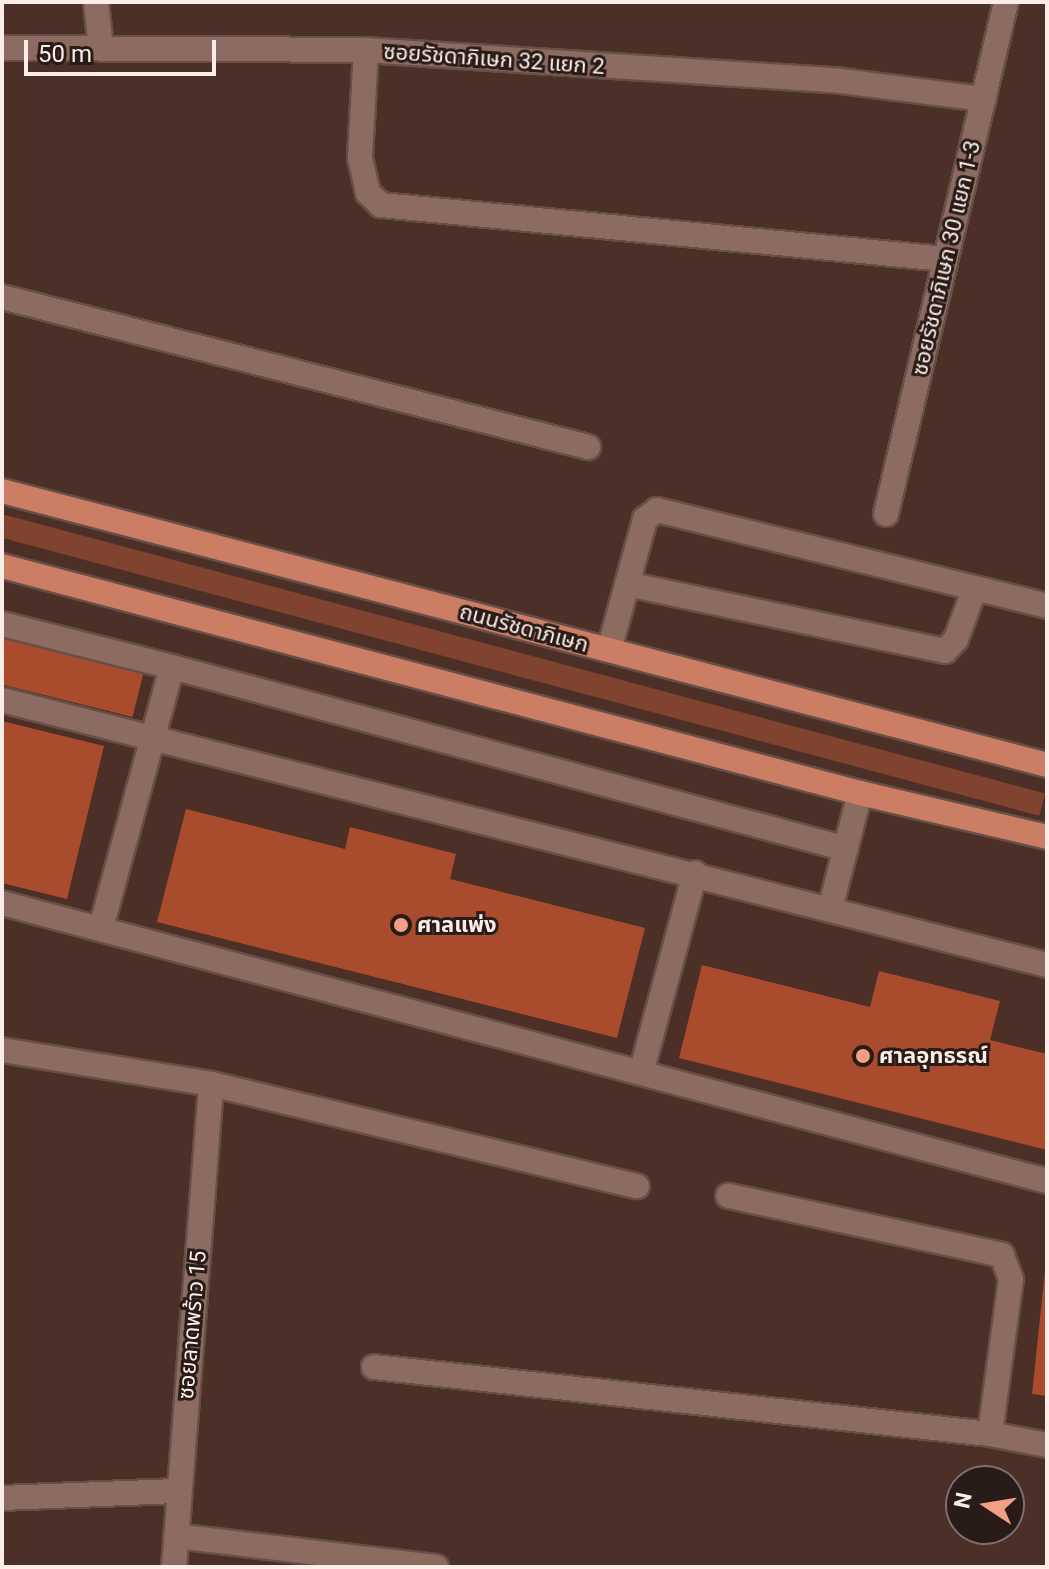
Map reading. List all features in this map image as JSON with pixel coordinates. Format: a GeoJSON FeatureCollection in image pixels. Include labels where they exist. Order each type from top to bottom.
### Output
{"type":"FeatureCollection","features":[{"type":"Feature","properties":{"kind":"main road","name":"ถนนรัชดาภิเษก"},"geometry":{"type":"LineString","coordinates":[[2,491],[1047,765]]}},
{"type":"Feature","properties":{"kind":"main road"},"geometry":{"type":"LineString","coordinates":[[2,566],[860,793],[1047,837]]}},
{"type":"Feature","properties":{"kind":"street"},"geometry":{"type":"LineString","coordinates":[[96,2],[101,49]]}},
{"type":"Feature","properties":{"kind":"street","name":"ซอยรัชดาภิเษก 30 แยก 1-3"},"geometry":{"type":"LineString","coordinates":[[886,514],[1006,2]]}},
{"type":"Feature","properties":{"kind":"street","name":"ซอยรัชดาภิเษก 32 แยก 2"},"geometry":{"type":"LineString","coordinates":[[2,48],[366,50],[841,81],[984,99]]}},
{"type":"Feature","properties":{"kind":"street"},"geometry":{"type":"LineString","coordinates":[[366,50],[360,158],[368,193],[381,205],[945,259]]}},
{"type":"Feature","properties":{"kind":"street"},"geometry":{"type":"LineString","coordinates":[[2,297],[588,447]]}},
{"type":"Feature","properties":{"kind":"street"},"geometry":{"type":"LineString","coordinates":[[609,650],[645,519],[657,510],[1047,606]]}},
{"type":"Feature","properties":{"kind":"street"},"geometry":{"type":"LineString","coordinates":[[627,584],[945,651],[956,639],[975,588]]}},
{"type":"Feature","properties":{"kind":"street"},"geometry":{"type":"LineString","coordinates":[[2,624],[846,849]]}},
{"type":"Feature","properties":{"kind":"street"},"geometry":{"type":"LineString","coordinates":[[101,928],[172,667]]}},
{"type":"Feature","properties":{"kind":"street"},"geometry":{"type":"LineString","coordinates":[[2,700],[695,873],[1047,965]]}},
{"type":"Feature","properties":{"kind":"street"},"geometry":{"type":"LineString","coordinates":[[830,909],[860,793]]}},
{"type":"Feature","properties":{"kind":"street"},"geometry":{"type":"LineString","coordinates":[[641,1073],[695,873]]}},
{"type":"Feature","properties":{"kind":"street"},"geometry":{"type":"LineString","coordinates":[[2,903],[1047,1181]]}},
{"type":"Feature","properties":{"kind":"street"},"geometry":{"type":"LineString","coordinates":[[2,1050],[211,1084],[637,1186]]}},
{"type":"Feature","properties":{"kind":"street","name":"ซอยลาดพร้าว 15"},"geometry":{"type":"LineString","coordinates":[[174,1567],[211,1084]]}},
{"type":"Feature","properties":{"kind":"street"},"geometry":{"type":"LineString","coordinates":[[728,1196],[1002,1255],[1011,1279],[990,1434]]}},
{"type":"Feature","properties":{"kind":"street"},"geometry":{"type":"LineString","coordinates":[[374,1367],[990,1434],[1047,1445]]}},
{"type":"Feature","properties":{"kind":"street"},"geometry":{"type":"LineString","coordinates":[[2,1498],[178,1491]]}},
{"type":"Feature","properties":{"kind":"street"},"geometry":{"type":"LineString","coordinates":[[176,1536],[436,1567]]}},
{"type":"Feature","properties":{"kind":"shaded area"},"geometry":{"type":"Polygon","coordinates":[[[2,514],[1045,794],[1039,816],[2,538],[2,514]]]}},
{"type":"Feature","properties":{"kind":"building"},"geometry":{"type":"Polygon","coordinates":[[[2,637],[144,672],[133,717],[2,684],[2,637]]]}},
{"type":"Feature","properties":{"kind":"building"},"geometry":{"type":"Polygon","coordinates":[[[2,721],[104,746],[67,899],[2,883],[2,721]]]}},
{"type":"Feature","properties":{"kind":"building","name":"ศาลแพ่ง"},"geometry":{"type":"Polygon","coordinates":[[[186,809],[345,849],[350,827],[456,854],[450,879],[645,928],[617,1038],[157,922],[186,809]]]}},
{"type":"Feature","properties":{"kind":"building","name":"ศาลอุทธรณ์"},"geometry":{"type":"Polygon","coordinates":[[[702,965],[870,1007],[879,971],[1000,1001],[990,1040],[1047,1054],[1047,1150],[679,1058],[702,965]]]}},
{"type":"Feature","properties":{"kind":"building"},"geometry":{"type":"Polygon","coordinates":[[[1047,1272],[1047,1396],[1032,1394],[1047,1272]]]}},
{"type":"Feature","properties":{"kind":"place","name":"ศาลแพ่ง"},"geometry":{"type":"Point","coordinates":[401,925]}},
{"type":"Feature","properties":{"kind":"place","name":"ศาลอุทธรณ์"},"geometry":{"type":"Point","coordinates":[863,1056]}}]}
